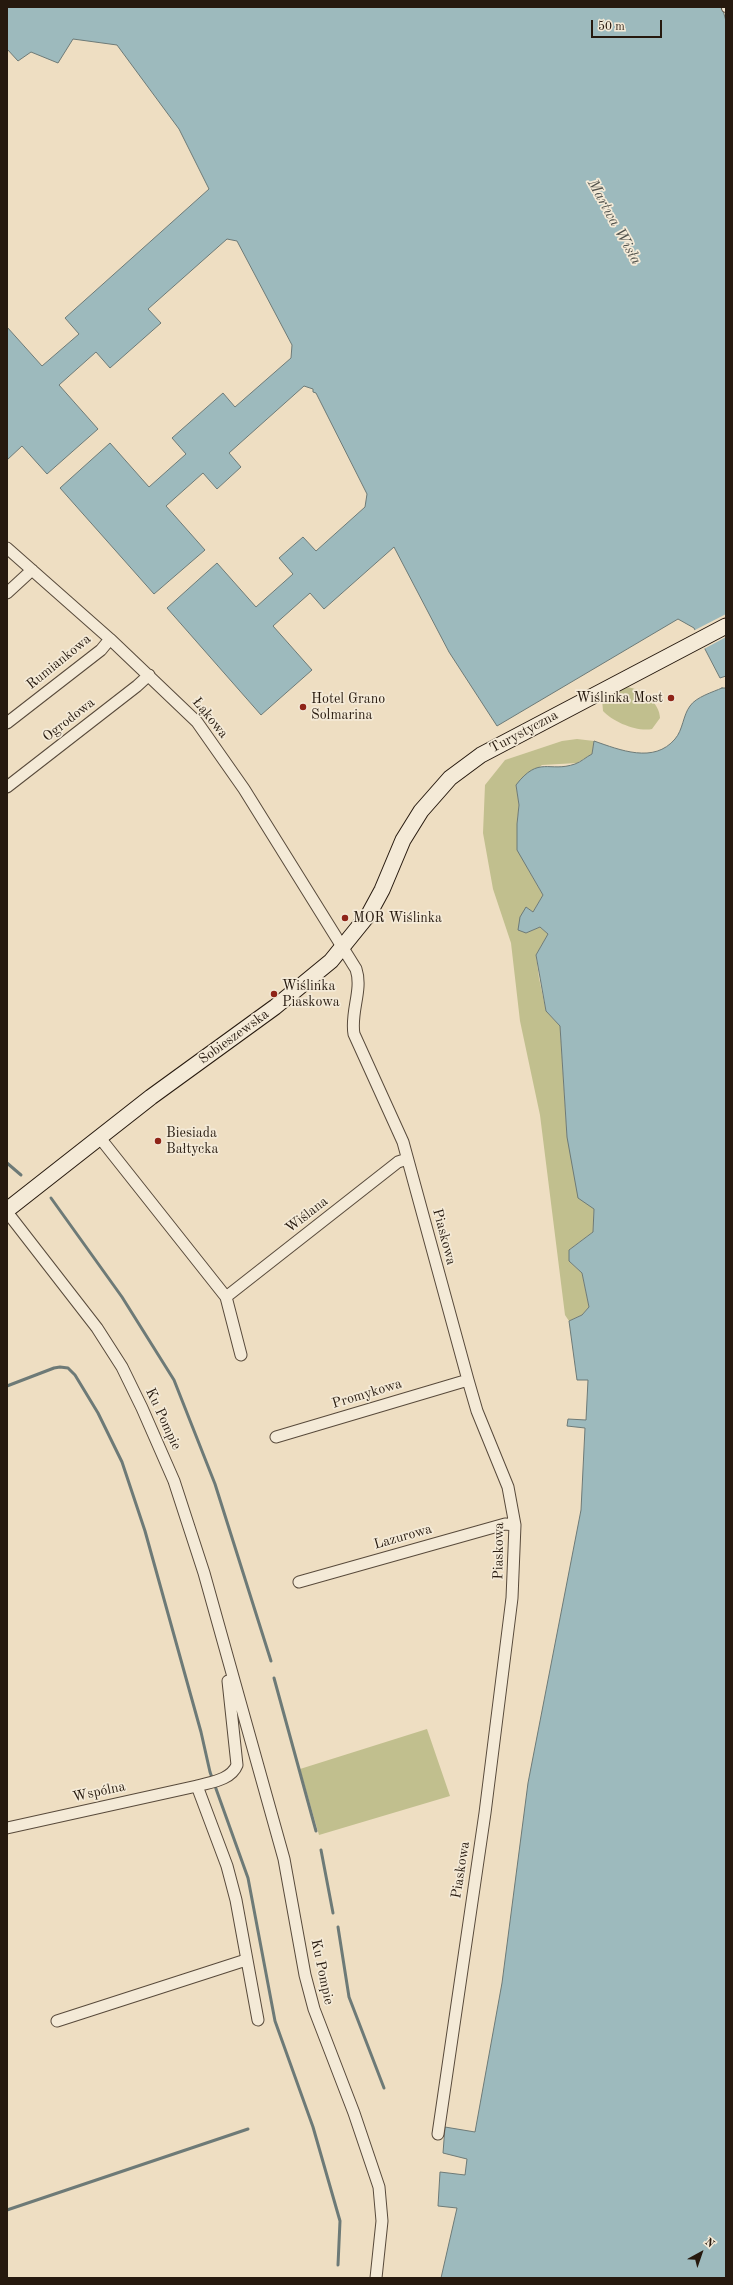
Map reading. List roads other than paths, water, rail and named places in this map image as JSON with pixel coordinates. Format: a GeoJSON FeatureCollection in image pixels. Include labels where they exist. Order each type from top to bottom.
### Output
{"type":"FeatureCollection","features":[{"type":"Feature","properties":{"kind":"main road","name":"Turystyczna"},"geometry":{"type":"LineString","coordinates":[[481,755],[726,626]]}},
{"type":"Feature","properties":{"kind":"main road","name":"Sobieszewska"},"geometry":{"type":"LineString","coordinates":[[7,1211],[151,1097],[308,982],[343,948],[357,931],[376,901],[403,840],[421,811],[450,778],[481,755]]}},
{"type":"Feature","properties":{"kind":"street","name":"Łąkowa"},"geometry":{"type":"LineString","coordinates":[[7,548],[110,638],[197,722],[229,766],[343,948]]}},
{"type":"Feature","properties":{"kind":"street"},"geometry":{"type":"LineString","coordinates":[[7,593],[32,570]]}},
{"type":"Feature","properties":{"kind":"street","name":"Rumiankowa"},"geometry":{"type":"LineString","coordinates":[[7,723],[101,650],[110,638]]}},
{"type":"Feature","properties":{"kind":"street","name":"Ogrodowa"},"geometry":{"type":"LineString","coordinates":[[7,787],[149,675]]}},
{"type":"Feature","properties":{"kind":"street","name":"Piaskowa"},"geometry":{"type":"LineString","coordinates":[[343,948],[356,969],[359,980],[352,1018],[354,1034],[400,1134],[477,1411],[508,1487],[515,1525],[510,1613],[486,1798],[438,2134]]}},
{"type":"Feature","properties":{"kind":"street"},"geometry":{"type":"LineString","coordinates":[[100,1138],[226,1297],[241,1355]]}},
{"type":"Feature","properties":{"kind":"street","name":"Wiślana"},"geometry":{"type":"LineString","coordinates":[[226,1297],[398,1162],[407,1159]]}},
{"type":"Feature","properties":{"kind":"street","name":"Ku Pompie"},"geometry":{"type":"LineString","coordinates":[[7,1211],[98,1328],[122,1367],[174,1481],[204,1573],[284,1859],[314,2009],[354,2113],[379,2187],[382,2221],[376,2278]]}},
{"type":"Feature","properties":{"kind":"street","name":"Promykowa"},"geometry":{"type":"LineString","coordinates":[[276,1437],[468,1380]]}},
{"type":"Feature","properties":{"kind":"street","name":"Lazurowa"},"geometry":{"type":"LineString","coordinates":[[299,1582],[505,1524],[515,1525]]}},
{"type":"Feature","properties":{"kind":"street","name":"Ku Pompie"},"geometry":{"type":"LineString","coordinates":[[200,1785],[223,1779],[234,1771],[237,1765],[227,1673],[231,1670]]}},
{"type":"Feature","properties":{"kind":"street"},"geometry":{"type":"LineString","coordinates":[[200,1785],[227,1866],[236,1900],[258,2020]]}},
{"type":"Feature","properties":{"kind":"street","name":"Wspólna"},"geometry":{"type":"LineString","coordinates":[[7,1828],[200,1785]]}},
{"type":"Feature","properties":{"kind":"street"},"geometry":{"type":"LineString","coordinates":[[57,2021],[246,1960]]}},
{"type":"Feature","properties":{"kind":"water","name":"Martwa Wisła"},"geometry":{"type":"Polygon","coordinates":[[[7,7],[722,7],[726,21],[726,676],[720,678],[694,628],[678,619],[497,726],[449,652],[394,547],[324,609],[310,593],[273,626],[312,670],[261,715],[167,608],[217,563],[256,607],[293,574],[279,558],[303,537],[316,551],[365,507],[367,494],[316,393],[313,392],[313,389],[304,386],[229,453],[241,467],[217,489],[203,473],[166,506],[205,550],[154,594],[60,488],[110,443],[149,487],[186,454],[172,438],[223,393],[235,407],[291,358],[292,345],[237,241],[227,239],[148,309],[161,323],[110,368],[96,352],[59,385],[98,429],[47,474],[22,446],[7,460],[7,327],[42,366],[79,334],[65,318],[209,189],[179,129],[117,45],[73,39],[58,63],[31,52],[18,61],[7,49],[7,7]]]}},
{"type":"Feature","properties":{"kind":"water"},"geometry":{"type":"Polygon","coordinates":[[[722,688],[726,688],[726,2278],[441,2278],[457,2208],[438,2206],[440,2172],[465,2175],[467,2159],[443,2153],[445,2127],[475,2132],[502,1983],[528,1783],[581,1510],[585,1428],[567,1426],[568,1419],[586,1420],[588,1380],[577,1380],[569,1321],[582,1315],[589,1307],[582,1273],[569,1261],[569,1250],[593,1232],[594,1209],[578,1198],[567,1137],[560,1026],[546,1011],[536,955],[548,934],[540,927],[526,933],[518,930],[520,917],[526,907],[533,912],[543,895],[517,850],[519,805],[516,785],[531,770],[544,767],[566,766],[579,762],[592,754],[594,741],[636,753],[647,753],[667,747],[678,735],[686,714],[693,703],[705,695],[722,688]]]}},
{"type":"Feature","properties":{"kind":"waterway"},"geometry":{"type":"LineString","coordinates":[[7,1163],[21,1175]]}},
{"type":"Feature","properties":{"kind":"waterway"},"geometry":{"type":"LineString","coordinates":[[51,1198],[122,1297],[174,1380],[215,1484],[271,1661]]}},
{"type":"Feature","properties":{"kind":"waterway"},"geometry":{"type":"LineString","coordinates":[[7,1386],[54,1368],[68,1368],[75,1375],[98,1413],[122,1462],[145,1531],[201,1732],[210,1772],[248,1878],[275,2021],[313,2127],[340,2221],[338,2265]]}},
{"type":"Feature","properties":{"kind":"waterway"},"geometry":{"type":"LineString","coordinates":[[274,1678],[316,1831]]}},
{"type":"Feature","properties":{"kind":"waterway"},"geometry":{"type":"LineString","coordinates":[[321,1850],[333,1913]]}},
{"type":"Feature","properties":{"kind":"waterway"},"geometry":{"type":"LineString","coordinates":[[338,1927],[349,1997],[384,2088]]}},
{"type":"Feature","properties":{"kind":"waterway"},"geometry":{"type":"LineString","coordinates":[[7,2210],[248,2129]]}},
{"type":"Feature","properties":{"kind":"place","name":"Wiślinka Most"},"geometry":{"type":"Point","coordinates":[671,698]}},
{"type":"Feature","properties":{"kind":"place","name":"Hotel Grano Solmarina"},"geometry":{"type":"Point","coordinates":[303,707]}},
{"type":"Feature","properties":{"kind":"place","name":"MOR Wiślinka"},"geometry":{"type":"Point","coordinates":[345,918]}},
{"type":"Feature","properties":{"kind":"place","name":"Wiślinka Piaskowa"},"geometry":{"type":"Point","coordinates":[274,994]}},
{"type":"Feature","properties":{"kind":"place","name":"Biesiada Bałtycka"},"geometry":{"type":"Point","coordinates":[158,1141]}}]}
